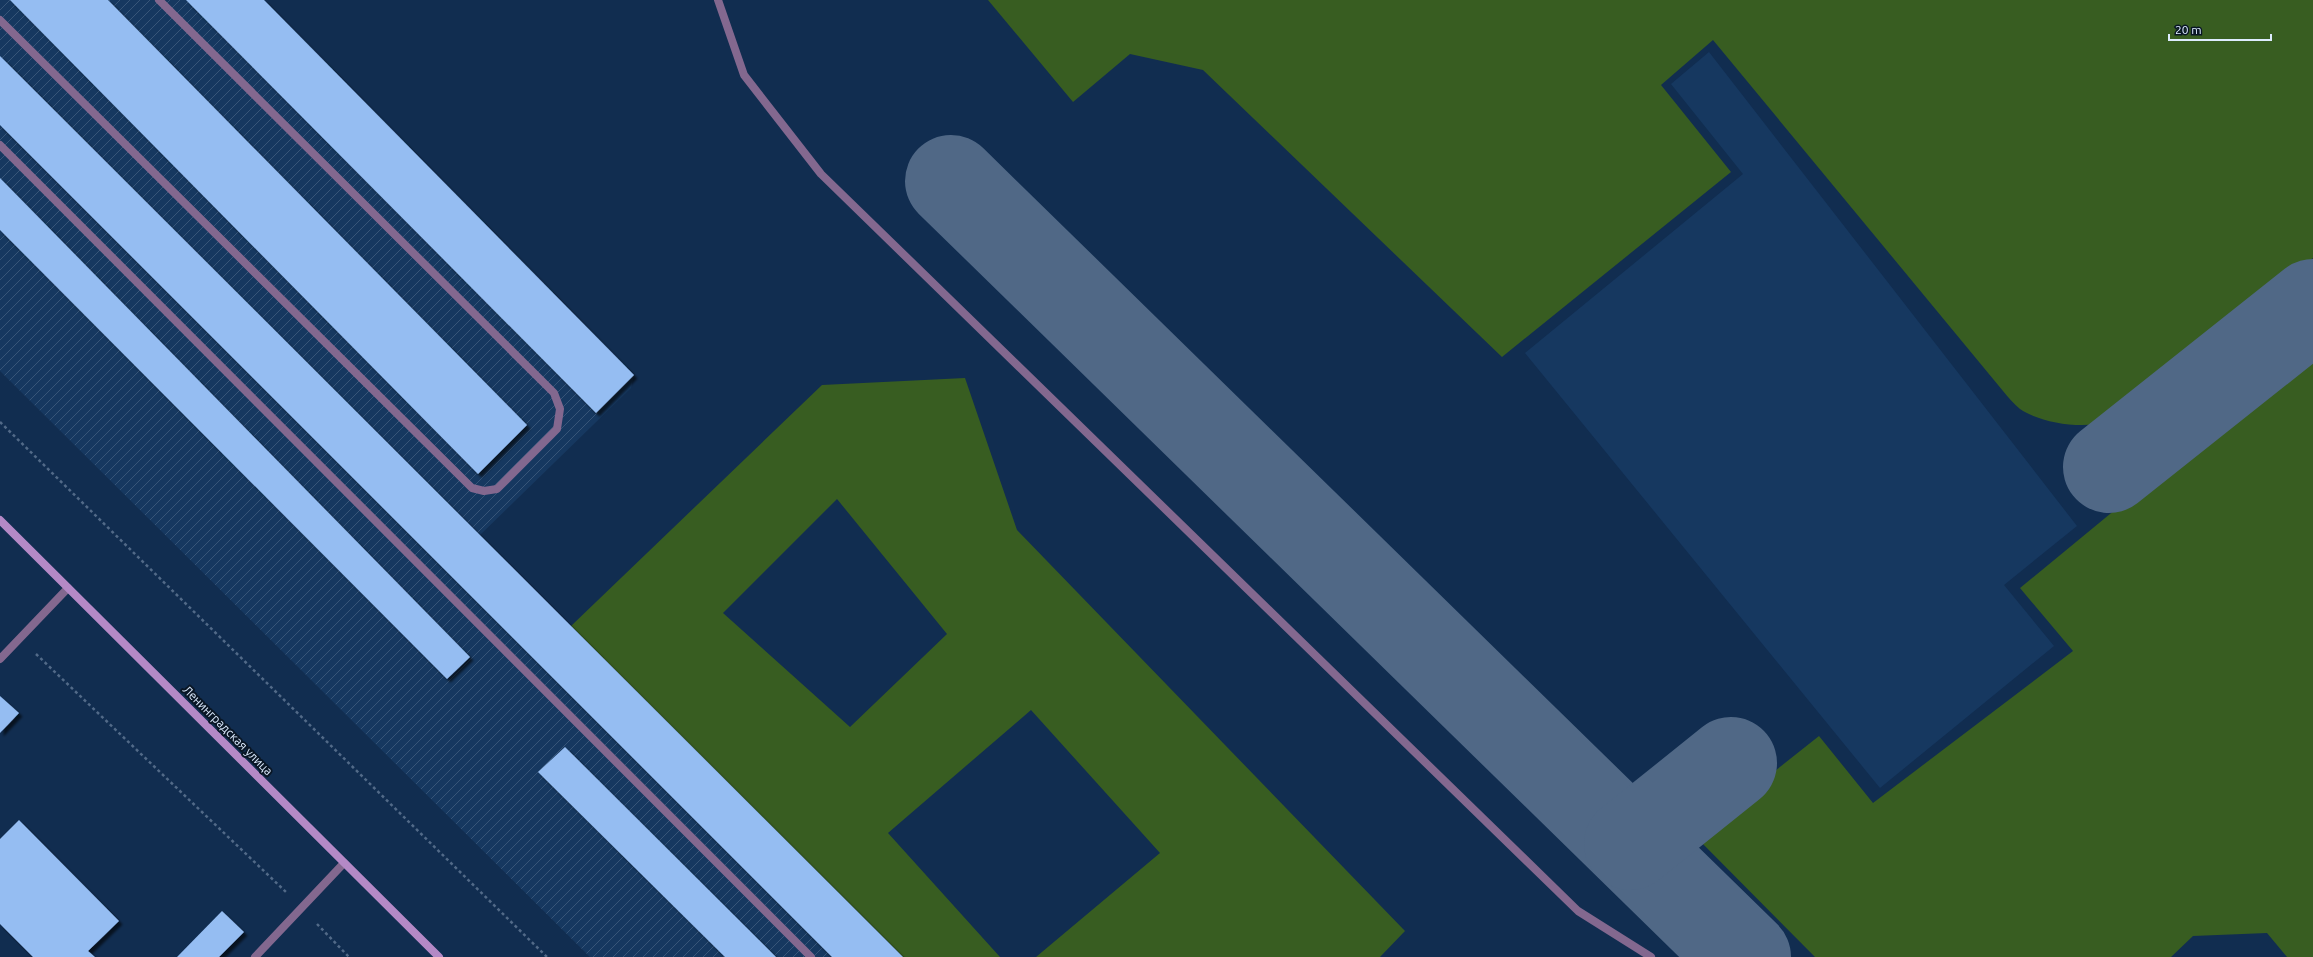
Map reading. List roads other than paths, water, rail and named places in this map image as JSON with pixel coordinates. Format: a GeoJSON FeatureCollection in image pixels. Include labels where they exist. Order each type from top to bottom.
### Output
{"type":"FeatureCollection","features":[{"type":"Feature","properties":{"kind":"main road","name":"Ленинградская улица"},"geometry":{"type":"LineString","coordinates":[[0,520],[439,957]]}},
{"type":"Feature","properties":{"kind":"street"},"geometry":{"type":"LineString","coordinates":[[0,20],[472,488],[484,491],[497,489],[557,429],[560,410],[554,393],[159,0]]}},
{"type":"Feature","properties":{"kind":"street"},"geometry":{"type":"LineString","coordinates":[[718,0],[744,75],[821,174],[1578,911],[1651,957]]}},
{"type":"Feature","properties":{"kind":"street"},"geometry":{"type":"LineString","coordinates":[[0,145],[811,957]]}},
{"type":"Feature","properties":{"kind":"street"},"geometry":{"type":"LineString","coordinates":[[0,658],[68,588]]}},
{"type":"Feature","properties":{"kind":"street"},"geometry":{"type":"LineString","coordinates":[[255,957],[344,863]]}}]}
